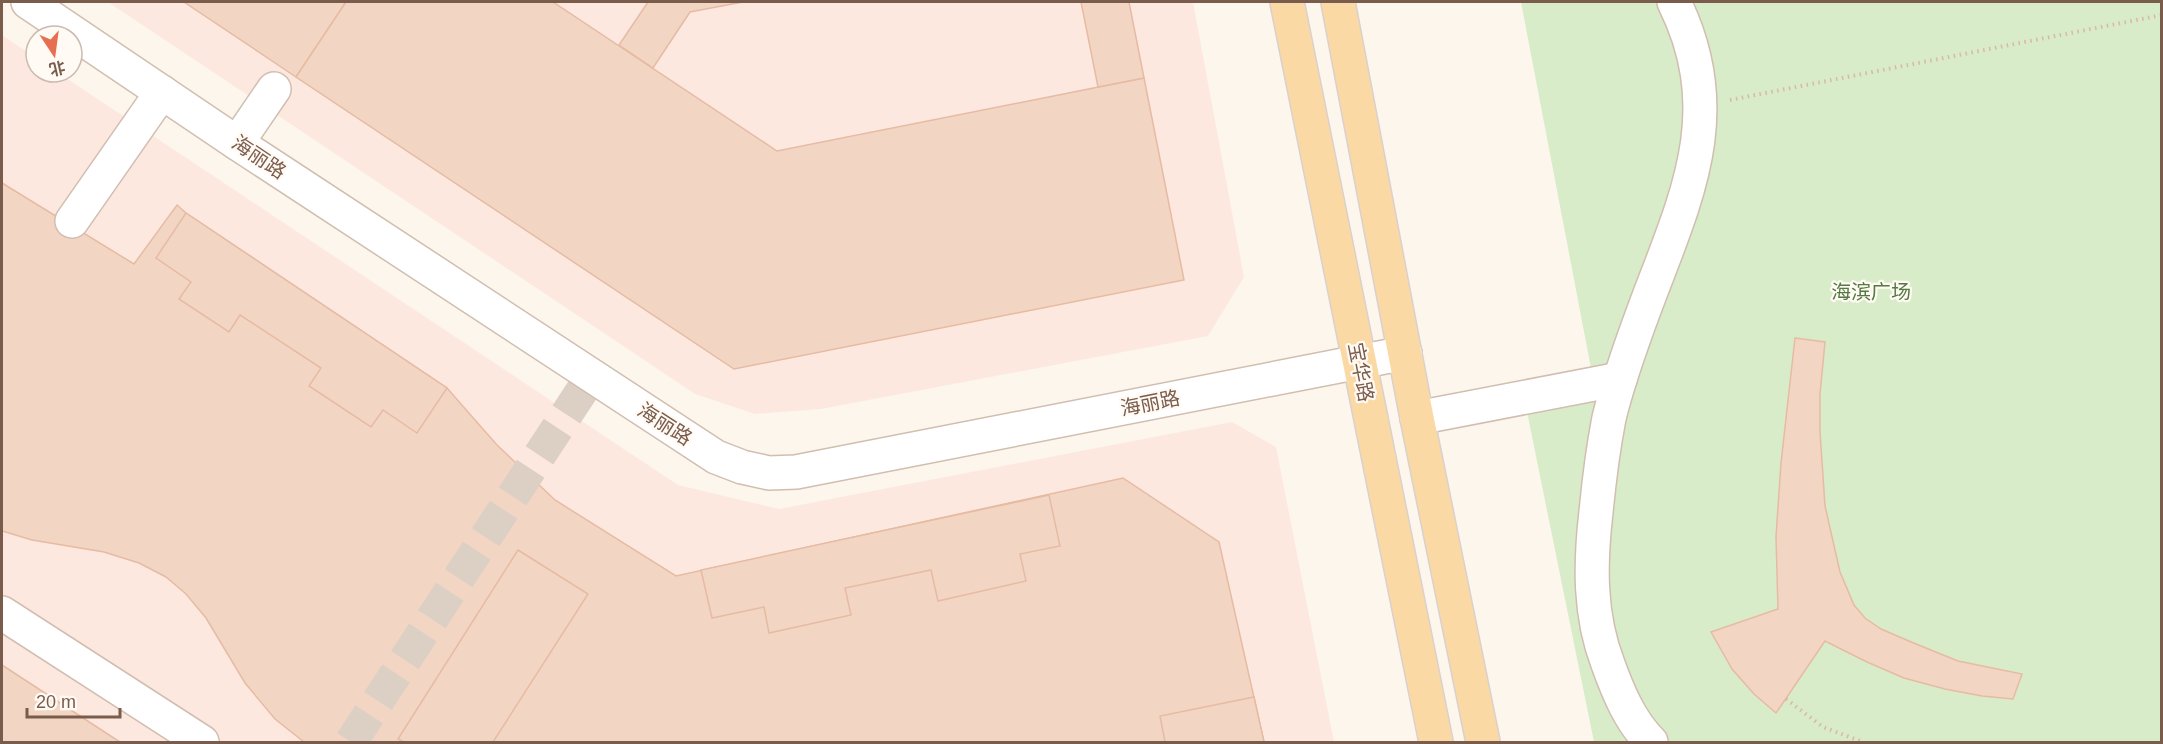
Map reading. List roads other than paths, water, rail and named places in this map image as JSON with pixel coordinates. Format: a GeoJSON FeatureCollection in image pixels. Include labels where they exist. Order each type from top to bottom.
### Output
{"type":"FeatureCollection","features":[{"type":"Feature","properties":{"kind":"main road","name":"宝华路"},"geometry":{"type":"LineString","coordinates":[[1287,2],[1436,742]]}},
{"type":"Feature","properties":{"kind":"main road"},"geometry":{"type":"LineString","coordinates":[[1338,2],[1417,418],[1483,742]]}},
{"type":"Feature","properties":{"kind":"street","name":"海丽路"},"geometry":{"type":"LineString","coordinates":[[28,2],[237,143],[716,457],[742,467],[769,473],[796,472],[1405,353]]}},
{"type":"Feature","properties":{"kind":"street"},"geometry":{"type":"LineString","coordinates":[[1651,742],[1640,731],[1618,690],[1600,643],[1592,597],[1591,551],[1599,483],[1610,418],[1620,379],[1687,196],[1696,160],[1701,106],[1695,63],[1685,24],[1674,2]]}},
{"type":"Feature","properties":{"kind":"street"},"geometry":{"type":"LineString","coordinates":[[237,143],[274,89]]}},
{"type":"Feature","properties":{"kind":"street"},"geometry":{"type":"LineString","coordinates":[[72,221],[162,92]]}},
{"type":"Feature","properties":{"kind":"street"},"geometry":{"type":"LineString","coordinates":[[1417,418],[1620,379]]}},
{"type":"Feature","properties":{"kind":"street"},"geometry":{"type":"LineString","coordinates":[[2,612],[202,742]]}},
{"type":"Feature","properties":{"kind":"tunnel"},"geometry":{"type":"LineString","coordinates":[[351,742],[591,377]]}},
{"type":"Feature","properties":{"kind":"park label","name":"海滨广场"},"geometry":{"type":"Point","coordinates":[1871,292]}}]}
